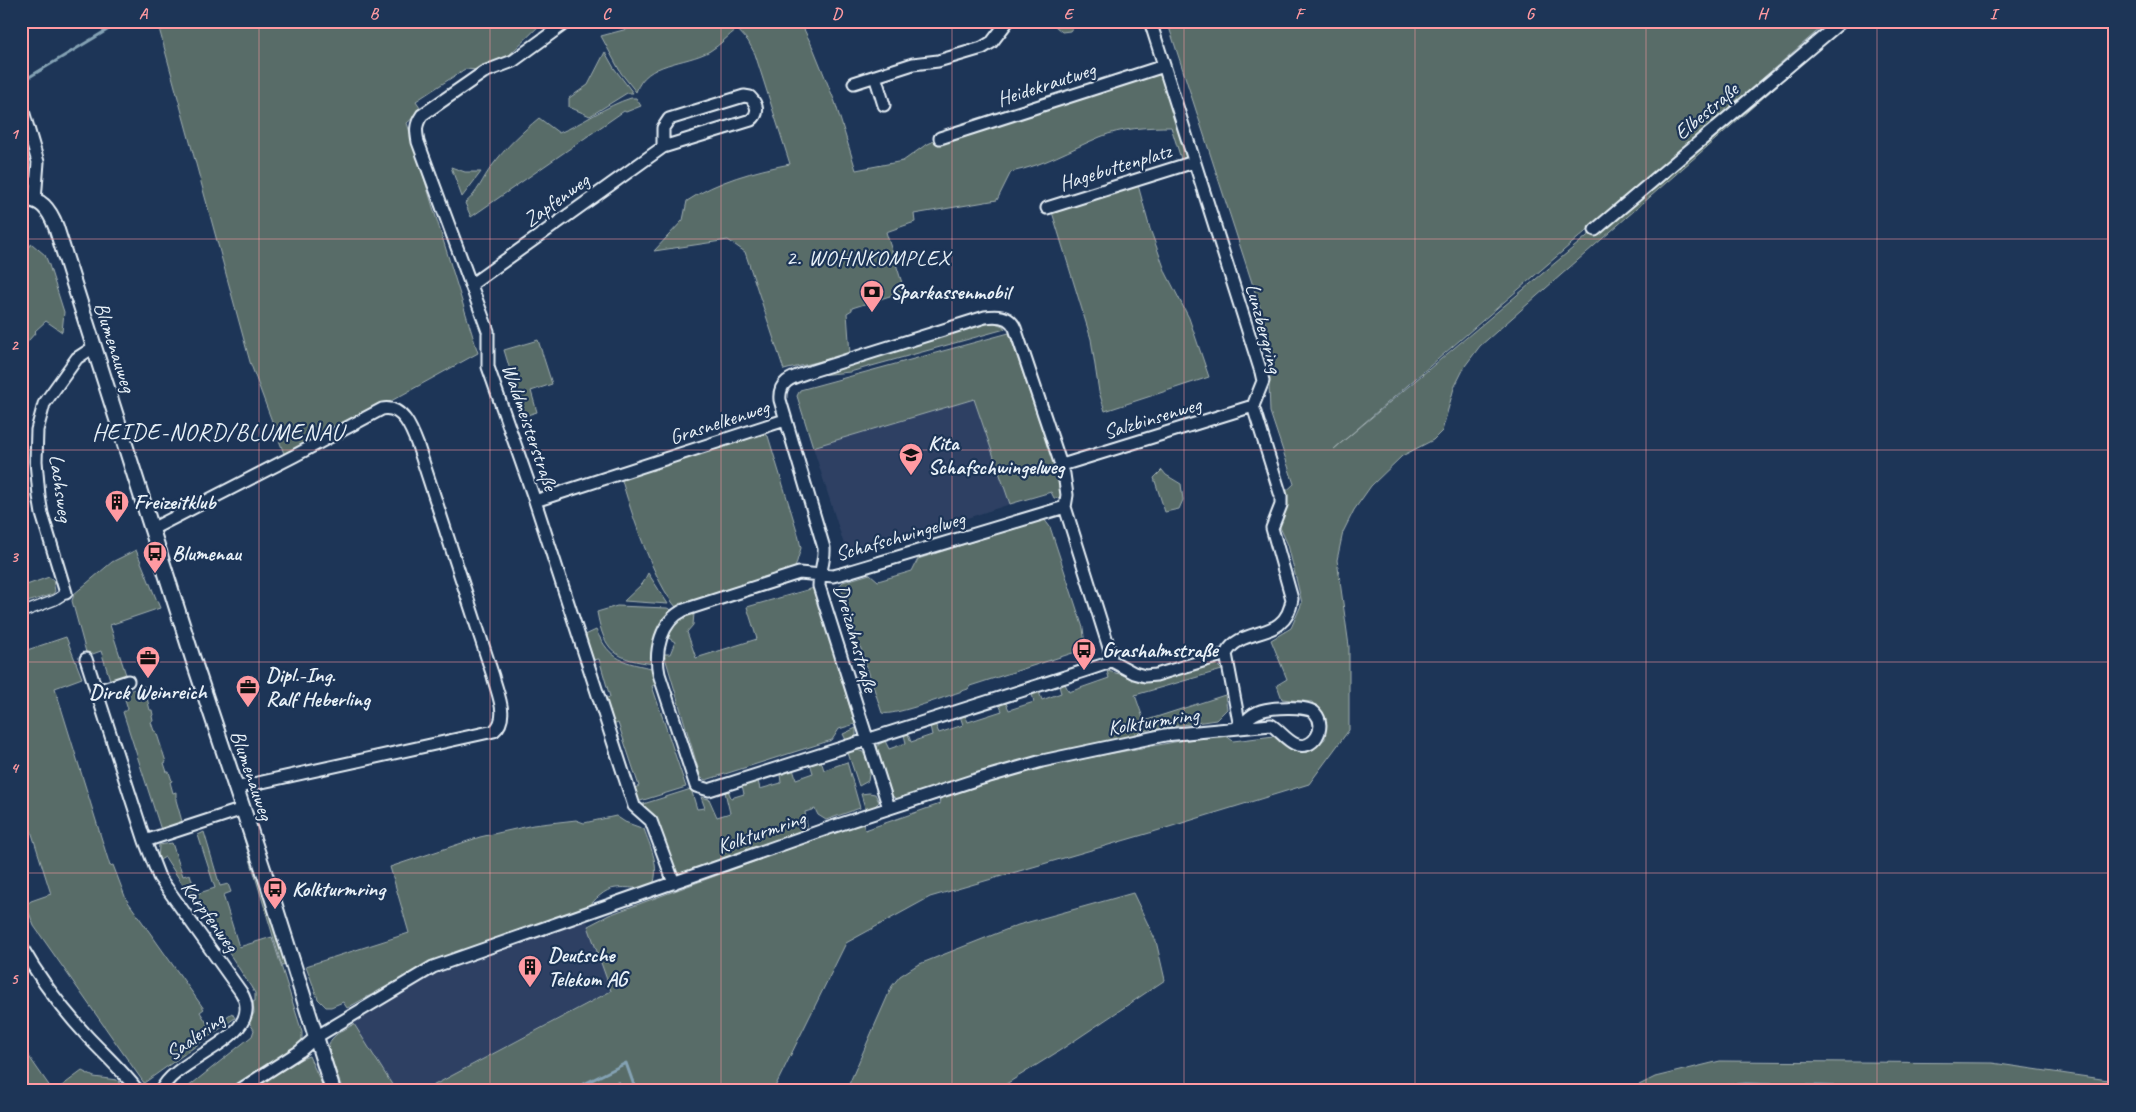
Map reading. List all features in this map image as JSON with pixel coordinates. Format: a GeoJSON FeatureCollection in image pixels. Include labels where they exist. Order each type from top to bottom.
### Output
{"type":"FeatureCollection","features":[{"type":"Feature","properties":{"kind":"street","name":"Waldmeisterstraße"},"geometry":{"type":"LineString","coordinates":[[568,21],[513,61],[479,75],[422,115],[417,122],[416,128],[418,142],[488,331],[488,367],[536,501],[634,806],[651,822],[674,883]]}},
{"type":"Feature","properties":{"kind":"street"},"geometry":{"type":"LineString","coordinates":[[854,83],[913,64],[938,62],[982,48],[992,42],[1008,21]]}},
{"type":"Feature","properties":{"kind":"street","name":"Lunzbergring"},"geometry":{"type":"LineString","coordinates":[[1150,21],[1261,372],[1263,381],[1253,406]]}},
{"type":"Feature","properties":{"kind":"street","name":"Elbestraße"},"geometry":{"type":"LineString","coordinates":[[1595,230],[1842,21]]}},
{"type":"Feature","properties":{"kind":"street","name":"Heidekrautweg"},"geometry":{"type":"LineString","coordinates":[[940,138],[1164,66]]}},
{"type":"Feature","properties":{"kind":"street"},"geometry":{"type":"LineString","coordinates":[[875,76],[884,105]]}},
{"type":"Feature","properties":{"kind":"street","name":"Zapfenweg"},"geometry":{"type":"LineString","coordinates":[[472,284],[663,147],[751,120],[756,116],[755,102],[750,97],[744,96],[669,119],[663,128],[663,147]]}},
{"type":"Feature","properties":{"kind":"street","name":"Blumenauweg"},"geometry":{"type":"LineString","coordinates":[[21,104],[38,162],[28,200],[46,208],[52,218],[334,1091]]}},
{"type":"Feature","properties":{"kind":"street","name":"Hagebuttenplatz"},"geometry":{"type":"LineString","coordinates":[[1047,208],[1194,162]]}},
{"type":"Feature","properties":{"kind":"street","name":"Grasnelkenweg"},"geometry":{"type":"LineString","coordinates":[[536,501],[784,420],[779,395],[781,387],[788,380],[985,317],[997,316],[1007,318],[1015,328],[1062,465]]}},
{"type":"Feature","properties":{"kind":"street","name":"Lachsweg"},"geometry":{"type":"LineString","coordinates":[[66,593],[39,496],[36,461],[37,430],[44,404],[78,358],[94,347]]}},
{"type":"Feature","properties":{"kind":"street"},"geometry":{"type":"LineString","coordinates":[[1110,660],[1145,676],[1156,675],[1226,654],[1234,642],[1278,626],[1291,610],[1292,599],[1272,528],[1281,505],[1280,491],[1253,406]]}},
{"type":"Feature","properties":{"kind":"street","name":"Salzbinsenweg"},"geometry":{"type":"LineString","coordinates":[[1062,465],[1253,406]]}},
{"type":"Feature","properties":{"kind":"street"},"geometry":{"type":"LineString","coordinates":[[152,529],[382,409],[389,407],[396,410],[408,424],[413,434],[493,676],[503,714],[502,721],[494,731],[235,788]]}},
{"type":"Feature","properties":{"kind":"street","name":"Dreizahnstraße"},"geometry":{"type":"LineString","coordinates":[[784,420],[824,548],[825,557],[819,575],[819,586],[889,808]]}},
{"type":"Feature","properties":{"kind":"street"},"geometry":{"type":"LineString","coordinates":[[866,740],[1091,669],[1110,660],[1111,654],[1065,507],[1066,485],[1062,465]]}},
{"type":"Feature","properties":{"kind":"street","name":"Schafschwingelweg"},"geometry":{"type":"LineString","coordinates":[[866,740],[709,790],[696,786],[660,674],[657,654],[666,628],[675,614],[684,610],[799,573],[819,575],[841,574],[1065,507]]}},
{"type":"Feature","properties":{"kind":"street"},"geometry":{"type":"LineString","coordinates":[[21,613],[55,600],[66,593]]}},
{"type":"Feature","properties":{"kind":"street"},"geometry":{"type":"LineString","coordinates":[[1226,654],[1240,726]]}},
{"type":"Feature","properties":{"kind":"street","name":"Karpfenweg"},"geometry":{"type":"LineString","coordinates":[[86,659],[145,842],[159,877],[242,992],[248,1009]]}},
{"type":"Feature","properties":{"kind":"street"},"geometry":{"type":"LineString","coordinates":[[97,691],[128,681]]}},
{"type":"Feature","properties":{"kind":"street","name":"Kolkturmring"},"geometry":{"type":"LineString","coordinates":[[238,1091],[300,1051],[316,1037],[433,967],[889,808],[1042,761],[1165,735],[1240,726],[1271,725],[1294,744],[1303,745],[1309,744],[1316,738],[1320,727],[1318,717],[1314,712],[1301,708],[1260,711],[1251,715],[1240,726]]}},
{"type":"Feature","properties":{"kind":"street"},"geometry":{"type":"LineString","coordinates":[[145,842],[243,809]]}},
{"type":"Feature","properties":{"kind":"street"},"geometry":{"type":"LineString","coordinates":[[21,946],[67,1012],[89,1038],[126,1075],[138,1091]]}},
{"type":"Feature","properties":{"kind":"street","name":"Saalering"},"geometry":{"type":"LineString","coordinates":[[161,1091],[170,1078],[237,1030],[246,1019],[248,1009]]}},
{"type":"Feature","properties":{"kind":"shaded area","name":"Kita Schafschwingelweg"},"geometry":{"type":"Polygon","coordinates":[[[974,399],[1010,504],[848,557],[813,447],[974,399]]]}},
{"type":"Feature","properties":{"kind":"shaded area"},"geometry":{"type":"Polygon","coordinates":[[[585,915],[611,990],[422,1091],[396,1091],[350,1018],[434,968],[585,915]]]}},
{"type":"Feature","properties":{"kind":"green space"},"geometry":{"type":"Polygon","coordinates":[[[157,21],[544,21],[505,59],[478,70],[465,69],[416,101],[422,110],[407,123],[478,353],[286,459],[250,362],[157,21]]]}},
{"type":"Feature","properties":{"kind":"green space"},"geometry":{"type":"Polygon","coordinates":[[[657,21],[800,21],[835,102],[856,170],[903,161],[924,146],[940,138],[1164,66],[1194,162],[1183,165],[1171,127],[1126,130],[1108,134],[1046,161],[1011,172],[997,200],[914,214],[915,222],[886,232],[902,283],[905,300],[899,302],[896,294],[852,308],[847,313],[850,354],[784,370],[745,252],[728,240],[654,251],[683,220],[687,201],[723,182],[790,164],[755,54],[748,41],[737,29],[710,51],[700,56],[667,65],[648,74],[636,92],[621,73],[601,36],[657,21]]]}},
{"type":"Feature","properties":{"kind":"green space"},"geometry":{"type":"Polygon","coordinates":[[[1055,21],[1075,21],[1075,24],[1070,31],[1062,32],[1055,26],[1055,21]]]}},
{"type":"Feature","properties":{"kind":"green space"},"geometry":{"type":"Polygon","coordinates":[[[1167,21],[1829,21],[1334,449],[1794,62],[1797,68],[1480,346],[1465,366],[1454,388],[1442,431],[1433,440],[1402,456],[1371,486],[1354,510],[1343,532],[1337,560],[1349,646],[1349,730],[1309,784],[930,897],[846,943],[773,1091],[623,1091],[619,1081],[598,1091],[423,1091],[611,991],[588,926],[609,915],[862,822],[865,830],[940,804],[939,797],[1049,765],[1180,741],[1225,735],[1233,741],[1274,736],[1295,751],[1311,748],[1325,739],[1325,723],[1312,702],[1282,699],[1277,685],[1287,679],[1271,640],[1291,628],[1302,603],[1288,545],[1279,525],[1281,496],[1294,484],[1270,412],[1267,329],[1167,21]]]}},
{"type":"Feature","properties":{"kind":"green space"},"geometry":{"type":"Polygon","coordinates":[[[605,52],[614,68],[633,93],[627,93],[590,116],[569,107],[569,98],[588,85],[605,52]]]}},
{"type":"Feature","properties":{"kind":"green space"},"geometry":{"type":"Polygon","coordinates":[[[636,98],[641,106],[626,112],[624,111],[471,217],[465,203],[480,186],[503,153],[539,118],[559,133],[612,105],[636,98]]]}},
{"type":"Feature","properties":{"kind":"green space"},"geometry":{"type":"Polygon","coordinates":[[[451,167],[465,172],[481,172],[462,197],[451,167]]]}},
{"type":"Feature","properties":{"kind":"green space"},"geometry":{"type":"Polygon","coordinates":[[[1138,185],[1150,229],[1166,273],[1189,318],[1209,377],[1105,411],[1099,392],[1091,339],[1052,212],[1138,185]]]}},
{"type":"Feature","properties":{"kind":"green space"},"geometry":{"type":"Polygon","coordinates":[[[32,244],[45,255],[49,265],[64,312],[62,332],[46,321],[35,331],[21,352],[21,252],[32,244]]]}},
{"type":"Feature","properties":{"kind":"green space"},"geometry":{"type":"Polygon","coordinates":[[[995,323],[1003,326],[1005,329],[850,372],[819,375],[834,368],[980,325],[995,323]]]}},
{"type":"Feature","properties":{"kind":"green space"},"geometry":{"type":"Polygon","coordinates":[[[1009,333],[1062,488],[1061,499],[1054,498],[1051,492],[1010,504],[974,399],[813,447],[797,396],[800,390],[1009,333]]]}},
{"type":"Feature","properties":{"kind":"green space"},"geometry":{"type":"Polygon","coordinates":[[[538,340],[552,384],[531,391],[537,412],[524,416],[504,350],[538,340]]]}},
{"type":"Feature","properties":{"kind":"green space"},"geometry":{"type":"Polygon","coordinates":[[[763,433],[768,436],[798,534],[801,548],[795,568],[783,571],[783,574],[677,608],[660,582],[652,565],[630,508],[621,477],[763,433]]]}},
{"type":"Feature","properties":{"kind":"green space"},"geometry":{"type":"Polygon","coordinates":[[[1162,470],[1166,475],[1181,484],[1183,500],[1179,509],[1165,512],[1154,478],[1162,470]]]}},
{"type":"Feature","properties":{"kind":"green space"},"geometry":{"type":"Polygon","coordinates":[[[1044,519],[1050,527],[1083,628],[1085,645],[1082,650],[970,686],[968,689],[924,704],[898,712],[882,713],[840,585],[843,582],[870,574],[878,581],[912,571],[918,559],[1044,519]]]}},
{"type":"Feature","properties":{"kind":"green space"},"geometry":{"type":"Polygon","coordinates":[[[136,550],[160,608],[110,625],[128,681],[112,686],[101,651],[87,656],[72,601],[74,594],[112,562],[136,550]]]}},
{"type":"Feature","properties":{"kind":"green space"},"geometry":{"type":"Polygon","coordinates":[[[648,573],[668,604],[624,601],[643,583],[648,573]]]}},
{"type":"Feature","properties":{"kind":"green space"},"geometry":{"type":"Polygon","coordinates":[[[49,577],[53,580],[55,591],[53,594],[21,604],[21,587],[49,577]]]}},
{"type":"Feature","properties":{"kind":"green space"},"geometry":{"type":"Polygon","coordinates":[[[814,588],[855,724],[839,729],[832,740],[706,780],[701,778],[664,654],[670,654],[675,642],[667,637],[672,628],[677,620],[694,613],[693,625],[687,632],[696,658],[757,639],[747,607],[814,588]]]}},
{"type":"Feature","properties":{"kind":"green space"},"geometry":{"type":"Polygon","coordinates":[[[617,606],[667,608],[674,611],[655,664],[630,660],[621,656],[608,645],[603,636],[597,612],[617,606]]]}},
{"type":"Feature","properties":{"kind":"green space"},"geometry":{"type":"Polygon","coordinates":[[[596,630],[607,649],[613,655],[627,662],[656,669],[659,682],[652,686],[686,787],[637,802],[633,789],[639,786],[618,723],[613,725],[604,699],[610,697],[599,659],[591,660],[583,636],[596,630]]]}},
{"type":"Feature","properties":{"kind":"green space"},"geometry":{"type":"Polygon","coordinates":[[[66,637],[82,678],[55,688],[110,866],[113,865],[126,899],[204,1009],[200,1012],[210,1028],[232,1013],[235,1018],[144,1083],[34,926],[26,905],[31,901],[51,894],[21,799],[21,652],[66,637]]]}},
{"type":"Feature","properties":{"kind":"green space"},"geometry":{"type":"Polygon","coordinates":[[[1211,663],[1216,664],[1222,670],[1135,695],[1144,721],[1225,695],[1227,709],[1216,720],[1142,731],[1132,738],[899,800],[892,796],[889,791],[876,753],[878,745],[885,741],[889,749],[906,743],[904,735],[908,734],[911,742],[932,735],[930,726],[935,724],[939,733],[963,725],[960,716],[965,715],[968,722],[1002,711],[999,704],[1005,701],[1009,710],[1034,702],[1032,694],[1039,692],[1042,700],[1061,693],[1059,686],[1065,684],[1069,692],[1109,678],[1107,671],[1150,681],[1164,679],[1211,663]]]}},
{"type":"Feature","properties":{"kind":"green space"},"geometry":{"type":"Polygon","coordinates":[[[144,686],[153,715],[153,721],[151,722],[154,731],[156,731],[166,762],[164,763],[167,772],[169,772],[172,781],[170,782],[173,793],[176,792],[176,800],[183,825],[161,830],[123,712],[128,709],[123,693],[144,686]]]}},
{"type":"Feature","properties":{"kind":"green space"},"geometry":{"type":"Polygon","coordinates":[[[856,728],[856,736],[847,742],[843,734],[856,728]]]}},
{"type":"Feature","properties":{"kind":"green space"},"geometry":{"type":"Polygon","coordinates":[[[847,750],[863,752],[870,768],[868,781],[859,786],[847,750]]]}},
{"type":"Feature","properties":{"kind":"green space"},"geometry":{"type":"Polygon","coordinates":[[[821,761],[824,770],[847,762],[860,808],[826,820],[818,815],[815,809],[805,812],[807,826],[801,835],[686,875],[675,873],[640,805],[691,789],[697,809],[705,808],[701,797],[709,799],[717,817],[730,813],[725,792],[728,790],[731,798],[744,794],[742,785],[758,781],[760,789],[781,783],[780,774],[793,769],[796,779],[813,773],[810,763],[821,761]]]}},
{"type":"Feature","properties":{"kind":"green space"},"geometry":{"type":"Polygon","coordinates":[[[861,794],[875,794],[879,802],[866,811],[861,794]]]}},
{"type":"Feature","properties":{"kind":"green space"},"geometry":{"type":"Polygon","coordinates":[[[616,816],[625,822],[644,829],[655,861],[654,882],[640,888],[608,890],[587,908],[420,968],[347,1008],[343,1002],[326,1007],[318,999],[306,966],[409,933],[390,867],[480,837],[533,825],[576,820],[584,823],[616,816]]]}},
{"type":"Feature","properties":{"kind":"green space"},"geometry":{"type":"Polygon","coordinates":[[[238,819],[243,824],[287,965],[282,966],[238,819]]]}},
{"type":"Feature","properties":{"kind":"green space"},"geometry":{"type":"Polygon","coordinates":[[[204,832],[220,886],[228,884],[231,892],[223,895],[239,947],[272,937],[302,1032],[302,1041],[291,1052],[231,1091],[183,1091],[252,1036],[254,1030],[249,1022],[254,1013],[253,1002],[255,1001],[255,993],[165,857],[158,861],[159,845],[172,843],[183,876],[190,874],[196,894],[215,888],[198,835],[204,832]]]}},
{"type":"Feature","properties":{"kind":"green space"},"geometry":{"type":"Polygon","coordinates":[[[1133,893],[1156,941],[1165,980],[995,1091],[846,1091],[892,986],[900,976],[917,965],[1018,925],[1133,893]]]}},
{"type":"Feature","properties":{"kind":"green space"},"geometry":{"type":"Polygon","coordinates":[[[354,1024],[396,1091],[343,1091],[328,1049],[334,1037],[354,1024]]]}},
{"type":"Feature","properties":{"kind":"green space"},"geometry":{"type":"Polygon","coordinates":[[[21,1045],[53,1091],[21,1091],[21,1045]]]}},
{"type":"Feature","properties":{"kind":"green space"},"geometry":{"type":"Polygon","coordinates":[[[309,1056],[325,1091],[249,1091],[301,1059],[309,1056]]]}},
{"type":"Feature","properties":{"kind":"green space"},"geometry":{"type":"Polygon","coordinates":[[[1720,1061],[1992,1063],[2115,1081],[2115,1091],[1627,1091],[1655,1077],[1720,1061]]]}},
{"type":"Feature","properties":{"kind":"green space"},"geometry":{"type":"Polygon","coordinates":[[[82,1071],[94,1077],[117,1080],[127,1091],[124,1091],[121,1086],[114,1091],[55,1091],[82,1071]]]}},
{"type":"Feature","properties":{"kind":"waterway"},"geometry":{"type":"LineString","coordinates":[[21,82],[122,21]]}},
{"type":"Feature","properties":{"kind":"waterway"},"geometry":{"type":"LineString","coordinates":[[570,1091],[626,1063],[636,1091]]}},
{"type":"Feature","properties":{"kind":"waterway"},"geometry":{"type":"LineString","coordinates":[[1697,1091],[1706,1087],[1746,1084],[1980,1091]]}},
{"type":"Feature","properties":{"kind":"place","name":"Sparkassenmobil"},"geometry":{"type":"Point","coordinates":[872,313]}},
{"type":"Feature","properties":{"kind":"place","name":"Kita Schafschwingelweg"},"geometry":{"type":"Point","coordinates":[911,476]}},
{"type":"Feature","properties":{"kind":"place","name":"Freizeitklub"},"geometry":{"type":"Point","coordinates":[117,523]}},
{"type":"Feature","properties":{"kind":"place","name":"Blumenau"},"geometry":{"type":"Point","coordinates":[155,574]}},
{"type":"Feature","properties":{"kind":"place","name":"Grashalmstraße"},"geometry":{"type":"Point","coordinates":[1084,671]}},
{"type":"Feature","properties":{"kind":"place","name":"Dirck Weinreich"},"geometry":{"type":"Point","coordinates":[148,679]}},
{"type":"Feature","properties":{"kind":"place","name":"Dipl.-Ing. Ralf Heberling"},"geometry":{"type":"Point","coordinates":[248,708]}},
{"type":"Feature","properties":{"kind":"place","name":"Kolkturmring"},"geometry":{"type":"Point","coordinates":[275,910]}},
{"type":"Feature","properties":{"kind":"place","name":"Deutsche Telekom AG"},"geometry":{"type":"Point","coordinates":[530,988]}},
{"type":"Feature","properties":{"kind":"district","name":"2. WOHNKOMPLEX"},"geometry":{"type":"Point","coordinates":[868,258]}},
{"type":"Feature","properties":{"kind":"district","name":"HEIDE-NORD/BLUMENAU"},"geometry":{"type":"Point","coordinates":[218,432]}}]}
